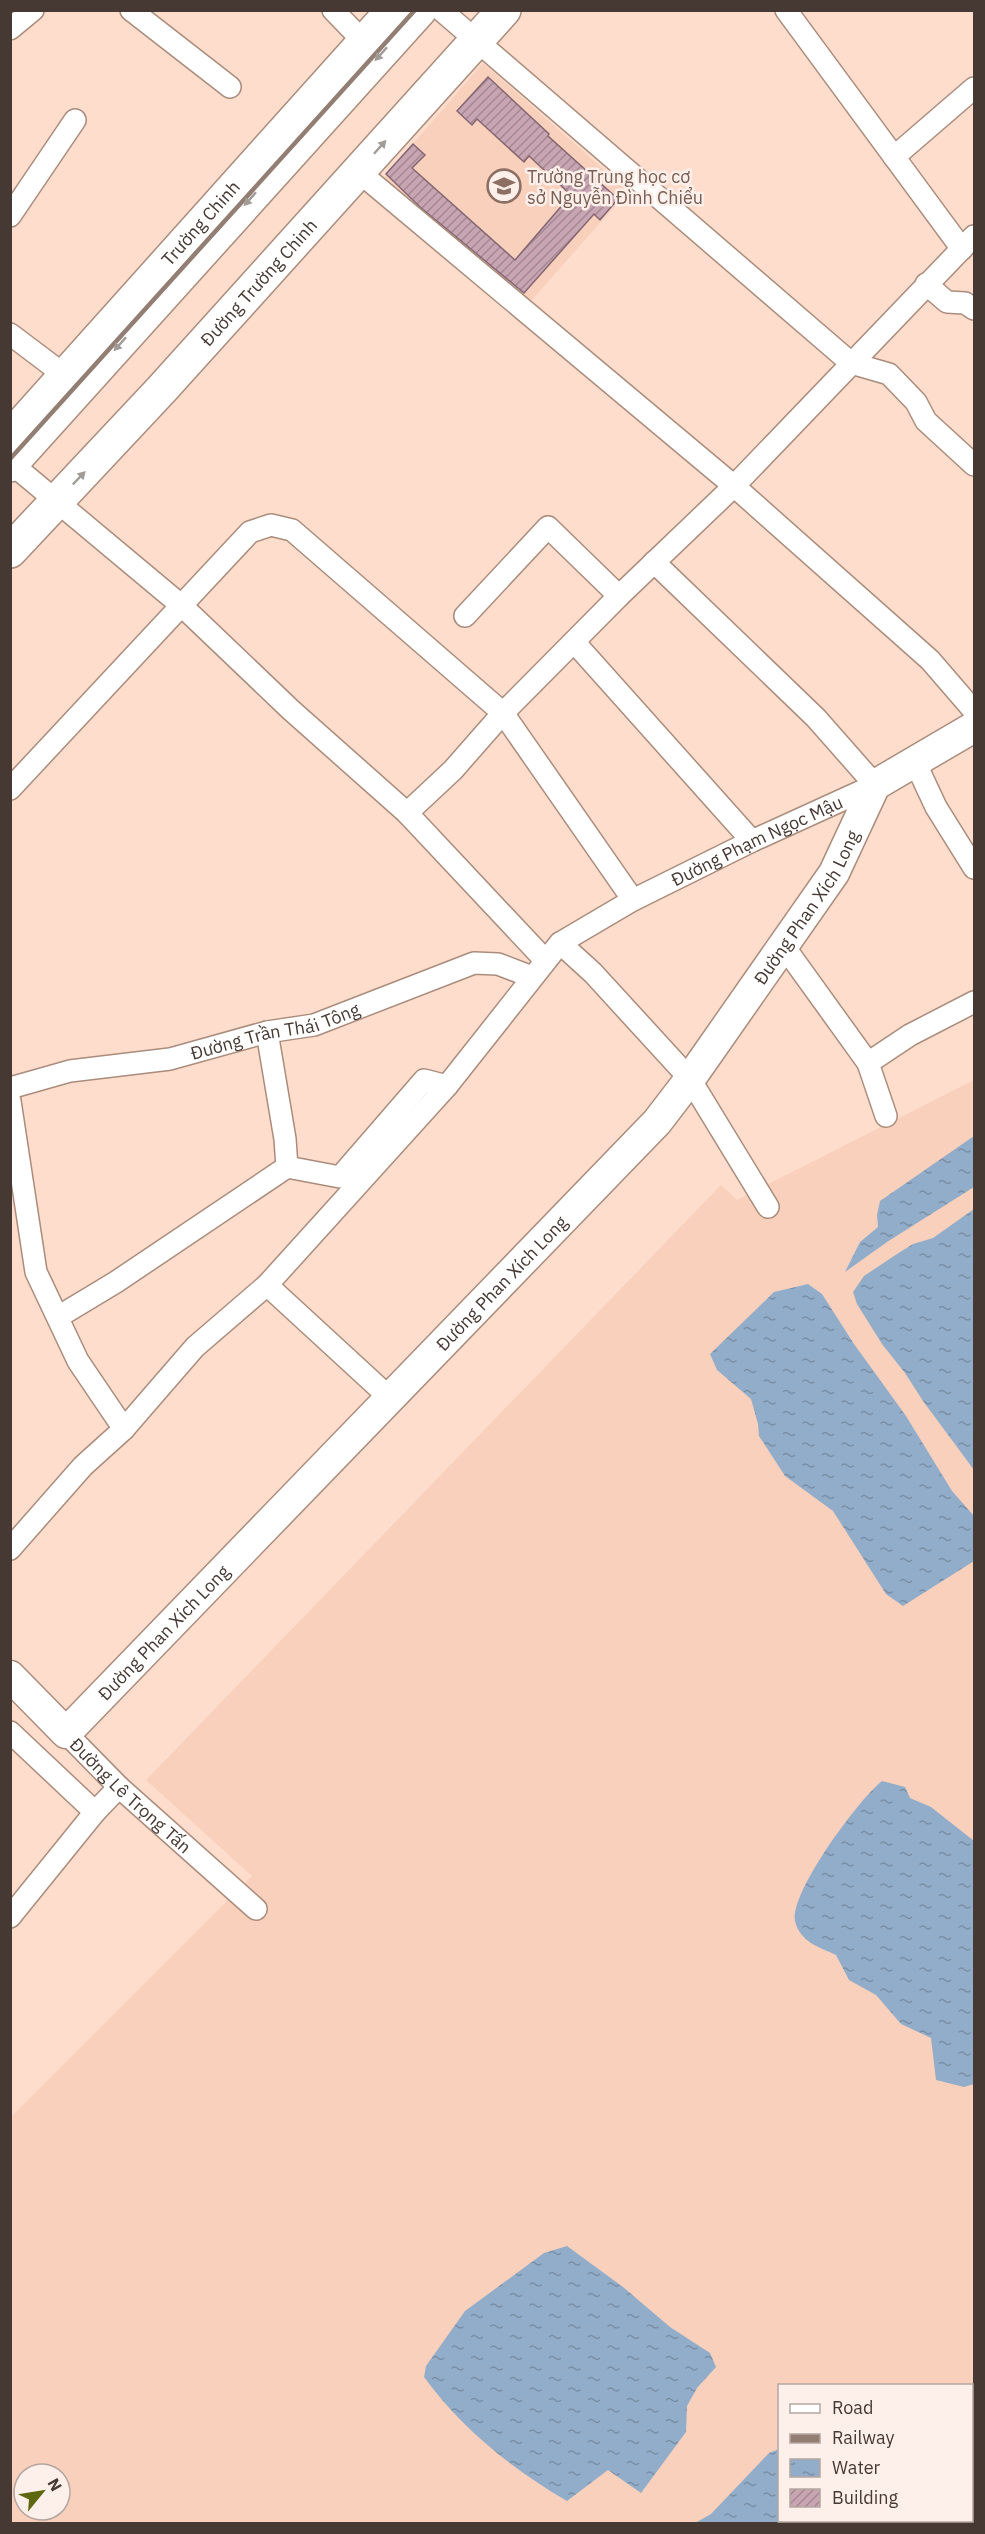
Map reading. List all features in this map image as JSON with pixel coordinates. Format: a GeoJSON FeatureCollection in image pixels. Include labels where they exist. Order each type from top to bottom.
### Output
{"type":"FeatureCollection","features":[{"type":"Feature","properties":{"kind":"highway"},"geometry":{"type":"LineString","coordinates":[[11,455],[420,10]]}},
{"type":"Feature","properties":{"kind":"highway","name":"Đường Trường Chinh"},"geometry":{"type":"LineString","coordinates":[[10,551],[162,389],[504,10]]}},
{"type":"Feature","properties":{"kind":"street"},"geometry":{"type":"LineString","coordinates":[[10,29],[33,10]]}},
{"type":"Feature","properties":{"kind":"street"},"geometry":{"type":"LineString","coordinates":[[131,10],[230,87]]}},
{"type":"Feature","properties":{"kind":"street"},"geometry":{"type":"LineString","coordinates":[[333,10],[363,41]]}},
{"type":"Feature","properties":{"kind":"street","name":"Trường Chinh"},"geometry":{"type":"LineString","coordinates":[[11,455],[63,374],[391,10]]}},
{"type":"Feature","properties":{"kind":"street"},"geometry":{"type":"LineString","coordinates":[[441,10],[851,363],[889,374],[916,402],[926,421],[975,465]]}},
{"type":"Feature","properties":{"kind":"street"},"geometry":{"type":"LineString","coordinates":[[408,813],[453,770],[503,713],[575,643],[619,596],[734,486],[968,242],[894,157],[786,10]]}},
{"type":"Feature","properties":{"kind":"street"},"geometry":{"type":"LineString","coordinates":[[894,157],[975,88]]}},
{"type":"Feature","properties":{"kind":"street"},"geometry":{"type":"LineString","coordinates":[[10,216],[75,120]]}},
{"type":"Feature","properties":{"kind":"street"},"geometry":{"type":"LineString","coordinates":[[359,172],[734,486],[930,660],[975,711]]}},
{"type":"Feature","properties":{"kind":"street"},"geometry":{"type":"LineString","coordinates":[[926,284],[947,302],[965,303],[975,309]]}},
{"type":"Feature","properties":{"kind":"street"},"geometry":{"type":"LineString","coordinates":[[10,334],[63,374]]}},
{"type":"Feature","properties":{"kind":"street"},"geometry":{"type":"LineString","coordinates":[[11,455],[56,502],[182,606],[291,710],[408,813],[545,960]]}},
{"type":"Feature","properties":{"kind":"street"},"geometry":{"type":"LineString","coordinates":[[10,789],[250,532],[271,525],[292,530],[503,713],[633,900]]}},
{"type":"Feature","properties":{"kind":"street"},"geometry":{"type":"LineString","coordinates":[[465,616],[548,527],[619,596]]}},
{"type":"Feature","properties":{"kind":"street"},"geometry":{"type":"LineString","coordinates":[[654,562],[816,718],[875,785]]}},
{"type":"Feature","properties":{"kind":"street"},"geometry":{"type":"LineString","coordinates":[[575,643],[752,841]]}},
{"type":"Feature","properties":{"kind":"street","name":"Đường Phạm Ngọc Mậu"},"geometry":{"type":"LineString","coordinates":[[10,1549],[83,1466],[124,1429],[195,1347],[267,1285],[447,1086],[560,943],[633,900],[752,841],[875,785],[975,727]]}},
{"type":"Feature","properties":{"kind":"street"},"geometry":{"type":"LineString","coordinates":[[915,762],[936,807],[973,863]]}},
{"type":"Feature","properties":{"kind":"street","name":"Đường Phan Xích Long"},"geometry":{"type":"LineString","coordinates":[[66,1733],[657,1122],[690,1079],[834,873],[875,785]]}},
{"type":"Feature","properties":{"kind":"street"},"geometry":{"type":"LineString","coordinates":[[560,943],[593,973],[690,1079],[768,1208]]}},
{"type":"Feature","properties":{"kind":"street"},"geometry":{"type":"LineString","coordinates":[[783,945],[868,1063],[886,1116]]}},
{"type":"Feature","properties":{"kind":"street","name":"Đường Trần Thái Tông"},"geometry":{"type":"LineString","coordinates":[[10,1088],[70,1071],[170,1059],[267,1032],[314,1025],[474,963],[498,964],[532,977]]}},
{"type":"Feature","properties":{"kind":"street"},"geometry":{"type":"LineString","coordinates":[[868,1063],[910,1035],[975,1002]]}},
{"type":"Feature","properties":{"kind":"street"},"geometry":{"type":"LineString","coordinates":[[267,1032],[285,1139],[287,1167]]}},
{"type":"Feature","properties":{"kind":"street"},"geometry":{"type":"LineString","coordinates":[[58,1317],[116,1282],[287,1167],[340,1177],[424,1080],[447,1086]]}},
{"type":"Feature","properties":{"kind":"street"},"geometry":{"type":"LineString","coordinates":[[10,1101],[36,1272],[78,1361],[124,1429]]}},
{"type":"Feature","properties":{"kind":"street"},"geometry":{"type":"LineString","coordinates":[[267,1285],[391,1399]]}},
{"type":"Feature","properties":{"kind":"street","name":"Đường Lê Trọng Tấn"},"geometry":{"type":"LineString","coordinates":[[10,1676],[119,1787],[256,1909]]}},
{"type":"Feature","properties":{"kind":"street"},"geometry":{"type":"LineString","coordinates":[[10,1732],[95,1812]]}},
{"type":"Feature","properties":{"kind":"street"},"geometry":{"type":"LineString","coordinates":[[10,1917],[95,1812],[119,1787]]}},
{"type":"Feature","properties":{"kind":"shaded area","name":"Trường Trung học cơ sở Nguyễn Đình Chiểu"},"geometry":{"type":"Polygon","coordinates":[[[483,63],[628,191],[524,309],[380,182],[483,63]]]}},
{"type":"Feature","properties":{"kind":"shaded area"},"geometry":{"type":"Polygon","coordinates":[[[974,1080],[974,2523],[11,2524],[11,2117],[252,1876],[146,1780],[721,1185],[737,1200],[974,1080]]]}},
{"type":"Feature","properties":{"kind":"water"},"geometry":{"type":"Polygon","coordinates":[[[974,1136],[974,1187],[887,1242],[845,1272],[860,1242],[878,1227],[877,1215],[880,1201],[974,1136]]]}},
{"type":"Feature","properties":{"kind":"water"},"geometry":{"type":"Polygon","coordinates":[[[974,1209],[974,1470],[882,1344],[857,1304],[853,1292],[864,1276],[913,1244],[933,1238],[974,1209]]]}},
{"type":"Feature","properties":{"kind":"water"},"geometry":{"type":"Polygon","coordinates":[[[808,1284],[822,1294],[854,1344],[906,1416],[952,1491],[974,1516],[974,1561],[903,1606],[886,1594],[833,1511],[785,1476],[759,1436],[751,1399],[717,1370],[710,1354],[774,1292],[808,1284]]]}},
{"type":"Feature","properties":{"kind":"water"},"geometry":{"type":"Polygon","coordinates":[[[882,1781],[905,1787],[910,1798],[931,1807],[974,1841],[974,2084],[964,2087],[936,2080],[931,2038],[901,2024],[876,1995],[849,1980],[836,1955],[806,1939],[795,1921],[796,1907],[814,1869],[858,1806],[882,1781]]]}},
{"type":"Feature","properties":{"kind":"water"},"geometry":{"type":"Polygon","coordinates":[[[567,2246],[623,2287],[670,2327],[710,2353],[716,2367],[697,2388],[687,2406],[686,2432],[641,2493],[608,2470],[567,2501],[507,2461],[489,2446],[454,2413],[424,2377],[426,2366],[465,2311],[544,2253],[567,2246]]]}},
{"type":"Feature","properties":{"kind":"water"},"geometry":{"type":"Polygon","coordinates":[[[778,2449],[778,2522],[912,2523],[695,2523],[711,2514],[769,2453],[778,2449]]]}},
{"type":"Feature","properties":{"kind":"building"},"geometry":{"type":"Polygon","coordinates":[[[488,77],[549,134],[548,136],[618,199],[600,220],[594,214],[524,293],[420,207],[386,174],[413,144],[425,155],[412,168],[515,260],[571,195],[529,156],[524,162],[477,119],[472,125],[457,111],[488,77]]]}},
{"type":"Feature","properties":{"kind":"railway"},"geometry":{"type":"LineString","coordinates":[[10,459],[415,10]]}},
{"type":"Feature","properties":{"kind":"place","name":"Trường Trung học cơ sở Nguyễn Đình Chiểu"},"geometry":{"type":"Point","coordinates":[504,186]}}]}
